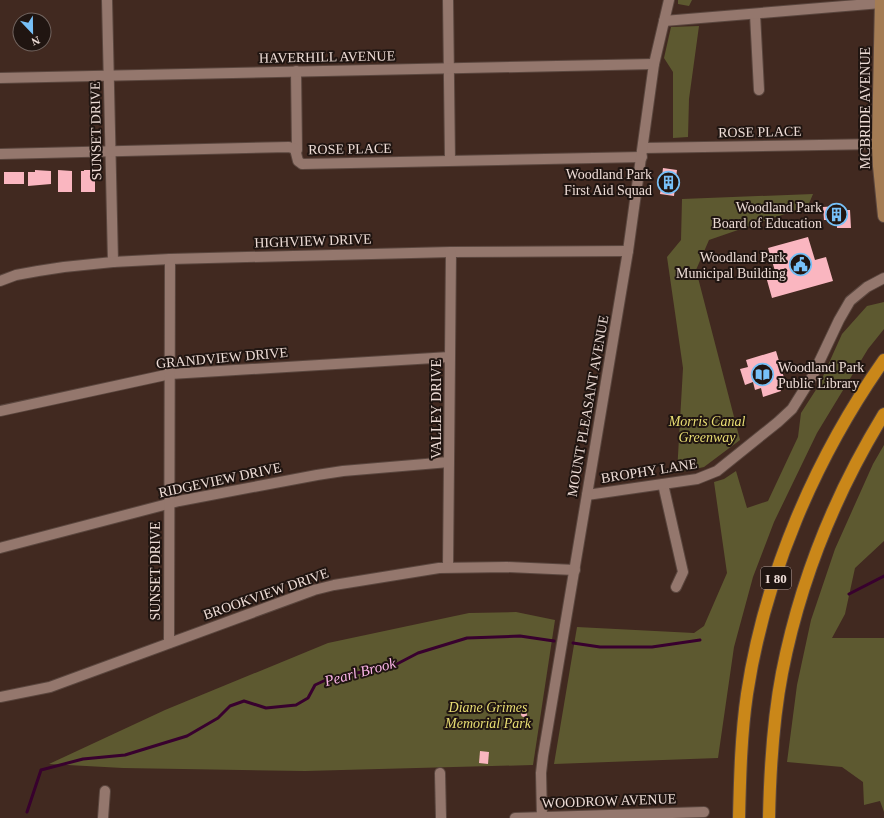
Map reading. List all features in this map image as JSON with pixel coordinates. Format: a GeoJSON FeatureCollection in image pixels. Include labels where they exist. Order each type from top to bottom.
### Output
{"type":"FeatureCollection","features":[{"type":"Feature","properties":{"kind":"highway","name":"I 80"},"geometry":{"type":"LineString","coordinates":[[739,818],[743,726],[747,695],[753,662],[773,585],[793,526],[822,463],[855,403],[884,360]]}},
{"type":"Feature","properties":{"kind":"highway","name":"I 80"},"geometry":{"type":"LineString","coordinates":[[769,818],[771,770],[777,706],[796,612],[816,550],[831,514],[855,463],[884,414]]}},
{"type":"Feature","properties":{"kind":"main road","name":"MCBRIDE AVENUE"},"geometry":{"type":"LineString","coordinates":[[881,2],[878,144],[884,216]]}},
{"type":"Feature","properties":{"kind":"street","name":"SUNSET DRIVE"},"geometry":{"type":"LineString","coordinates":[[107,0],[113,262]]}},
{"type":"Feature","properties":{"kind":"street"},"geometry":{"type":"LineString","coordinates":[[448,0],[450,160]]}},
{"type":"Feature","properties":{"kind":"street","name":"MOUNT PLEASANT AVENUE"},"geometry":{"type":"LineString","coordinates":[[542,818],[541,773],[543,756],[628,251],[654,64],[669,0]]}},
{"type":"Feature","properties":{"kind":"street"},"geometry":{"type":"LineString","coordinates":[[664,21],[881,2]]}},
{"type":"Feature","properties":{"kind":"street"},"geometry":{"type":"LineString","coordinates":[[755,14],[759,90]]}},
{"type":"Feature","properties":{"kind":"street","name":"HAVERHILL AVENUE"},"geometry":{"type":"LineString","coordinates":[[0,78],[654,64]]}},
{"type":"Feature","properties":{"kind":"street"},"geometry":{"type":"LineString","coordinates":[[296,71],[296,150]]}},
{"type":"Feature","properties":{"kind":"street","name":"ROSE PLACE"},"geometry":{"type":"LineString","coordinates":[[0,154],[289,147],[295,148],[298,161],[302,164],[878,144]]}},
{"type":"Feature","properties":{"kind":"street","name":"HIGHVIEW DRIVE"},"geometry":{"type":"LineString","coordinates":[[0,281],[16,275],[38,271],[113,262],[170,259],[451,252],[628,251]]}},
{"type":"Feature","properties":{"kind":"street","name":"VALLEY DRIVE"},"geometry":{"type":"LineString","coordinates":[[448,567],[451,252]]}},
{"type":"Feature","properties":{"kind":"street","name":"SUNSET DRIVE"},"geometry":{"type":"LineString","coordinates":[[169,643],[170,259]]}},
{"type":"Feature","properties":{"kind":"street","name":"BROPHY LANE"},"geometry":{"type":"LineString","coordinates":[[587,495],[697,479],[716,471],[778,422],[792,409],[806,389],[839,320],[850,301],[867,287],[884,278]]}},
{"type":"Feature","properties":{"kind":"street","name":"GRANDVIEW DRIVE"},"geometry":{"type":"LineString","coordinates":[[0,411],[170,374],[450,357]]}},
{"type":"Feature","properties":{"kind":"street","name":"RIDGEVIEW DRIVE"},"geometry":{"type":"LineString","coordinates":[[0,548],[170,504],[317,475],[343,471],[449,462]]}},
{"type":"Feature","properties":{"kind":"street"},"geometry":{"type":"LineString","coordinates":[[663,484],[682,572],[676,587]]}},
{"type":"Feature","properties":{"kind":"street","name":"BROOKVIEW DRIVE"},"geometry":{"type":"LineString","coordinates":[[0,697],[50,687],[314,590],[334,585],[448,567],[507,567],[575,570]]}},
{"type":"Feature","properties":{"kind":"street"},"geometry":{"type":"LineString","coordinates":[[440,773],[441,818]]}},
{"type":"Feature","properties":{"kind":"street"},"geometry":{"type":"LineString","coordinates":[[103,818],[105,791]]}},
{"type":"Feature","properties":{"kind":"street","name":"WOODROW AVENUE"},"geometry":{"type":"LineString","coordinates":[[515,818],[644,816],[704,812]]}},
{"type":"Feature","properties":{"kind":"green space"},"geometry":{"type":"Polygon","coordinates":[[[678,0],[692,0],[689,6],[678,4],[678,0]]]}},
{"type":"Feature","properties":{"kind":"green space"},"geometry":{"type":"Polygon","coordinates":[[[699,26],[689,99],[688,137],[673,138],[673,72],[664,58],[671,27],[699,26]]]}},
{"type":"Feature","properties":{"kind":"green space","name":"Morris Canal Greenway"},"geometry":{"type":"Polygon","coordinates":[[[813,194],[808,206],[709,240],[696,270],[740,440],[704,467],[677,473],[683,368],[667,257],[681,240],[682,199],[813,194]]]}},
{"type":"Feature","properties":{"kind":"green space"},"geometry":{"type":"Polygon","coordinates":[[[884,302],[884,329],[868,349],[817,433],[774,522],[753,577],[734,647],[718,758],[554,764],[577,627],[694,633],[704,626],[727,573],[714,482],[724,479],[736,471],[747,508],[768,501],[798,437],[801,413],[819,385],[842,334],[867,306],[884,302]]]}},
{"type":"Feature","properties":{"kind":"green space"},"geometry":{"type":"Polygon","coordinates":[[[884,445],[884,541],[855,568],[845,614],[832,638],[884,638],[884,812],[880,801],[864,805],[863,782],[842,767],[787,762],[797,685],[811,620],[835,549],[873,464],[884,445]]]}},
{"type":"Feature","properties":{"kind":"green space","name":"Diane Grimes Memorial Park"},"geometry":{"type":"Polygon","coordinates":[[[516,612],[555,620],[533,765],[305,771],[123,768],[49,764],[165,710],[328,643],[469,613],[516,612]]]}},
{"type":"Feature","properties":{"kind":"building","name":"Woodland Park First Aid Squad"},"geometry":{"type":"Polygon","coordinates":[[[663,168],[677,170],[674,196],[660,194],[663,168]]]}},
{"type":"Feature","properties":{"kind":"building"},"geometry":{"type":"Polygon","coordinates":[[[35,170],[51,171],[51,184],[28,186],[28,172],[35,172],[35,170]]]}},
{"type":"Feature","properties":{"kind":"building"},"geometry":{"type":"Polygon","coordinates":[[[58,170],[72,171],[72,192],[58,192],[58,170]]]}},
{"type":"Feature","properties":{"kind":"building"},"geometry":{"type":"Polygon","coordinates":[[[95,170],[95,192],[81,192],[81,171],[95,170]]]}},
{"type":"Feature","properties":{"kind":"building"},"geometry":{"type":"Polygon","coordinates":[[[4,172],[24,172],[24,184],[4,184],[4,172]]]}},
{"type":"Feature","properties":{"kind":"building","name":"Woodland Park Board of Education"},"geometry":{"type":"Polygon","coordinates":[[[837,206],[837,210],[850,210],[851,228],[837,228],[837,223],[829,223],[829,220],[824,220],[823,207],[837,206]]]}},
{"type":"Feature","properties":{"kind":"building","name":"Woodland Park Municipal Building"},"geometry":{"type":"Polygon","coordinates":[[[808,237],[815,260],[826,257],[833,281],[772,298],[765,273],[775,271],[768,248],[808,237]]]}},
{"type":"Feature","properties":{"kind":"building","name":"Woodland Park Public Library"},"geometry":{"type":"Polygon","coordinates":[[[776,351],[785,381],[778,383],[781,391],[763,397],[761,388],[755,390],[753,382],[745,385],[740,369],[748,367],[746,360],[776,351]]]}},
{"type":"Feature","properties":{"kind":"building"},"geometry":{"type":"Polygon","coordinates":[[[524,711],[527,714],[524,717],[521,714],[524,711]]]}},
{"type":"Feature","properties":{"kind":"building"},"geometry":{"type":"Polygon","coordinates":[[[480,751],[489,752],[488,764],[479,763],[480,751]]]}},
{"type":"Feature","properties":{"kind":"waterway","name":"Pearl Brook"},"geometry":{"type":"LineString","coordinates":[[849,594],[884,576]]}},
{"type":"Feature","properties":{"kind":"waterway","name":"Pearl Brook"},"geometry":{"type":"LineString","coordinates":[[27,812],[41,770],[83,759],[125,755],[187,736],[218,718],[230,706],[244,701],[266,708],[296,705],[308,698],[315,685],[328,679],[395,665],[418,653],[467,638],[520,636],[554,641]]}},
{"type":"Feature","properties":{"kind":"waterway","name":"Pearl Brook"},"geometry":{"type":"LineString","coordinates":[[573,643],[600,647],[652,647],[700,640]]}},
{"type":"Feature","properties":{"kind":"place","name":"Woodland Park First Aid Squad"},"geometry":{"type":"Point","coordinates":[668,182]}},
{"type":"Feature","properties":{"kind":"place","name":"Woodland Park Board of Education"},"geometry":{"type":"Point","coordinates":[837,215]}},
{"type":"Feature","properties":{"kind":"place","name":"Woodland Park Municipal Building"},"geometry":{"type":"Point","coordinates":[801,265]}},
{"type":"Feature","properties":{"kind":"place","name":"Woodland Park Public Library"},"geometry":{"type":"Point","coordinates":[763,375]}}]}
